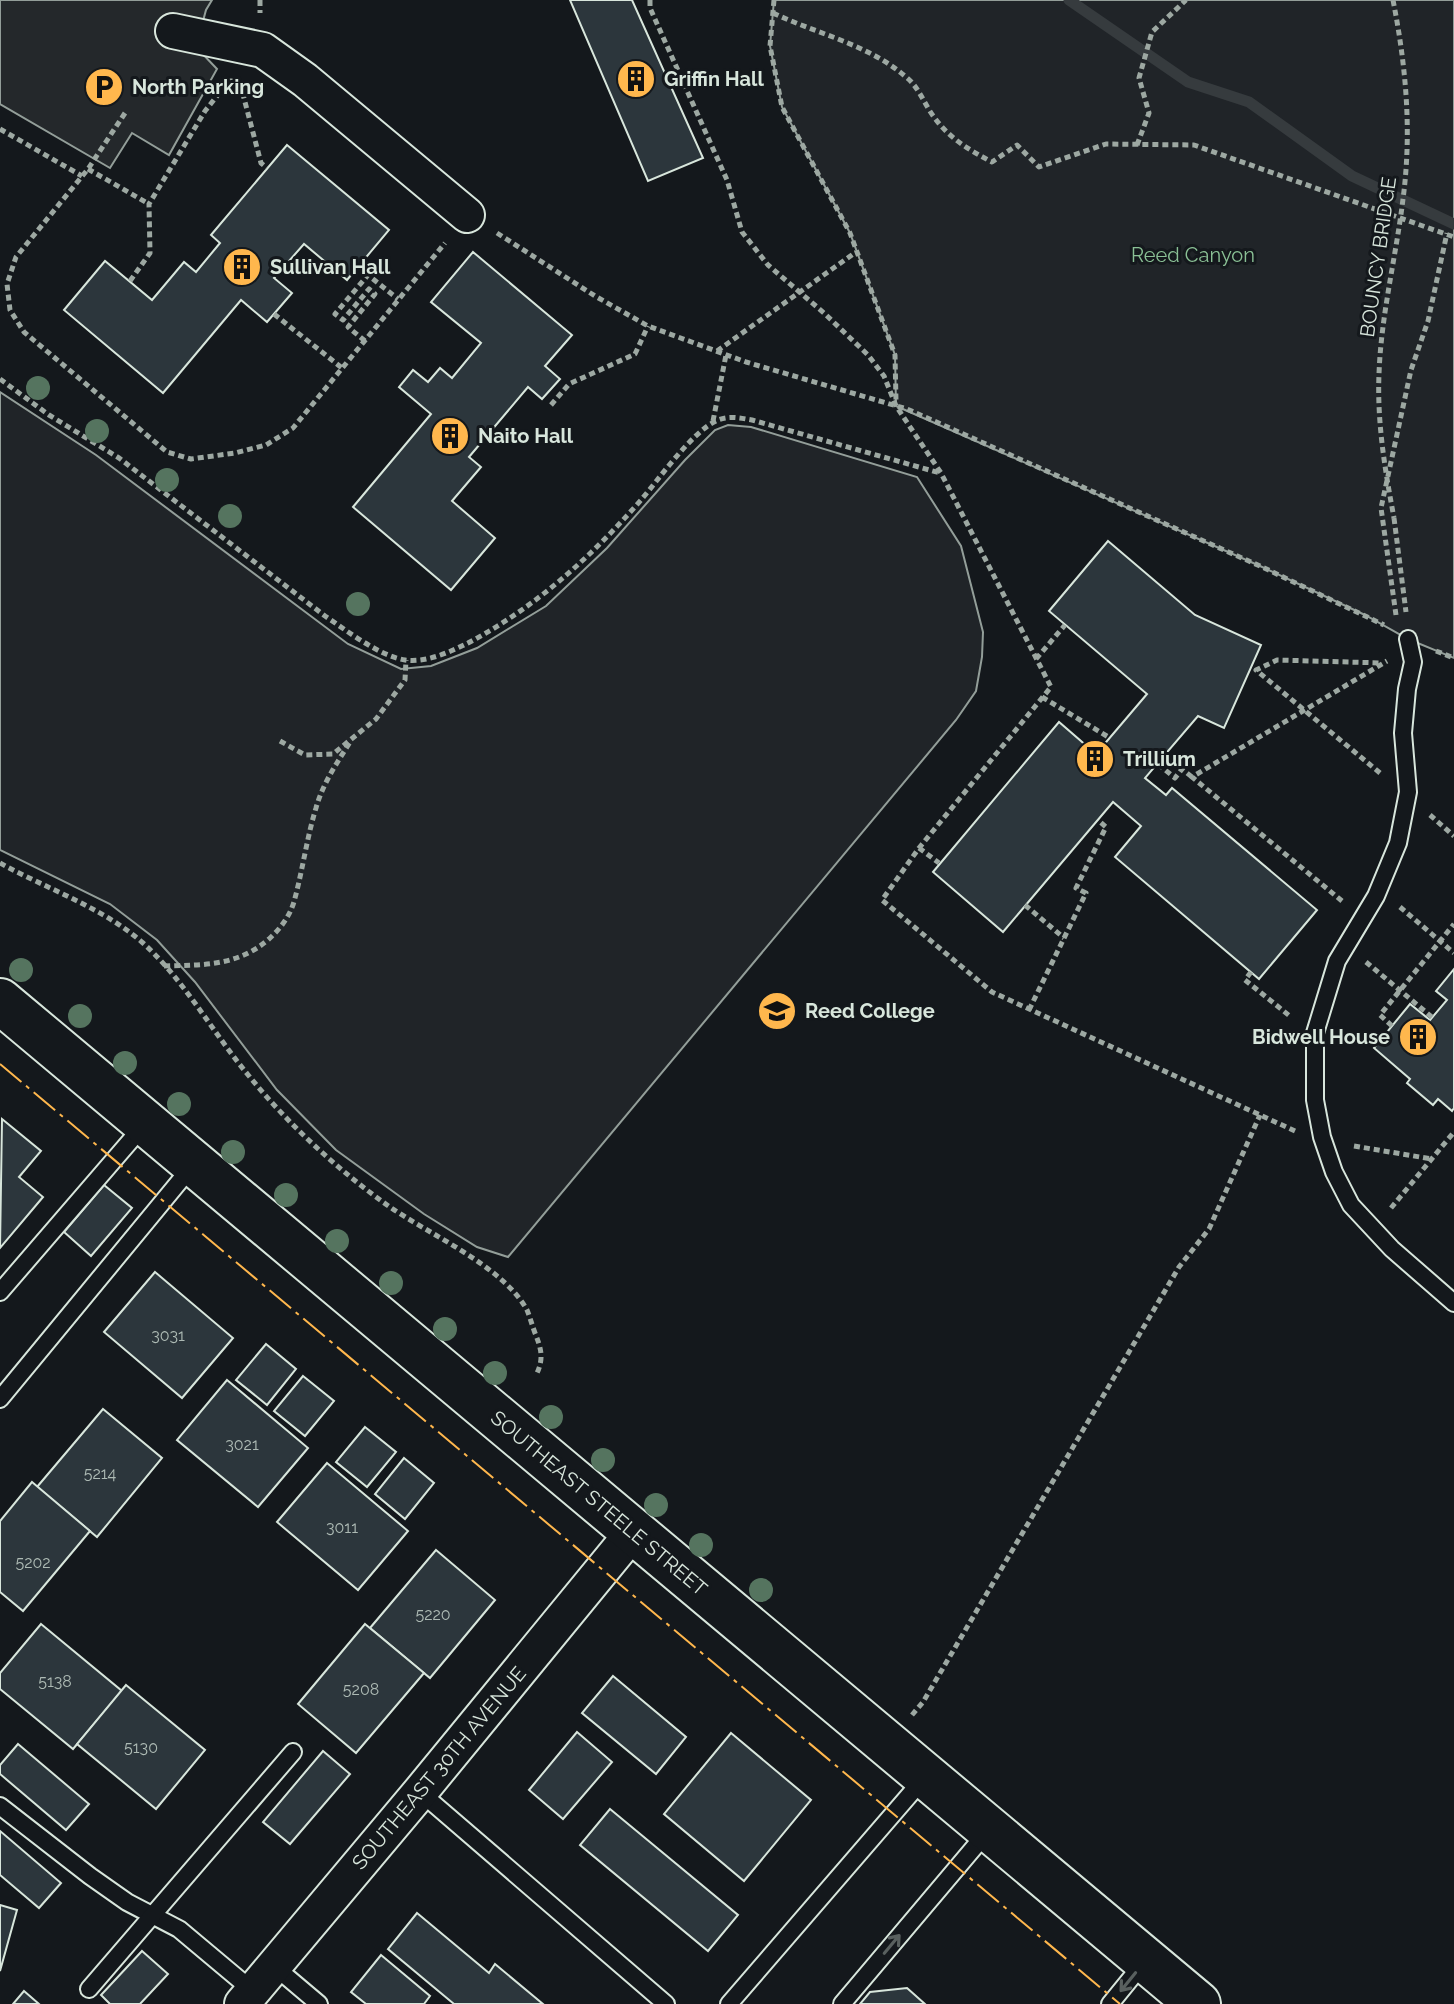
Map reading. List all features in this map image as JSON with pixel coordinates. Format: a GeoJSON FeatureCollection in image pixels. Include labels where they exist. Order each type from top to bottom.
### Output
{"type":"FeatureCollection","features":[{"type":"Feature","properties":{"kind":"street"},"geometry":{"type":"LineString","coordinates":[[173,31],[263,50],[305,80],[467,215]]}},
{"type":"Feature","properties":{"kind":"street","name":"SOUTHEAST STEELE STREET"},"geometry":{"type":"LineString","coordinates":[[0,1001],[1198,2004]]}},
{"type":"Feature","properties":{"kind":"street","name":"SOUTHEAST 30TH AVENUE"},"geometry":{"type":"LineString","coordinates":[[256,1987],[634,1531]]}},
{"type":"Feature","properties":{"kind":"lane"},"geometry":{"type":"LineString","coordinates":[[1408,639],[1413,662],[1403,733],[1407,796],[1398,843],[1379,889],[1337,961],[1315,1033],[1315,1100],[1323,1140],[1334,1172],[1351,1205],[1372,1230],[1454,1303]]}},
{"type":"Feature","properties":{"kind":"lane"},"geometry":{"type":"LineString","coordinates":[[0,1292],[145,1124]]}},
{"type":"Feature","properties":{"kind":"lane"},"geometry":{"type":"LineString","coordinates":[[0,1399],[194,1164]]}},
{"type":"Feature","properties":{"kind":"lane"},"geometry":{"type":"LineString","coordinates":[[89,1989],[293,1752]]}},
{"type":"Feature","properties":{"kind":"lane"},"geometry":{"type":"LineString","coordinates":[[729,2004],[926,1776]]}},
{"type":"Feature","properties":{"kind":"lane"},"geometry":{"type":"LineString","coordinates":[[420,1792],[666,2004]]}},
{"type":"Feature","properties":{"kind":"lane"},"geometry":{"type":"LineString","coordinates":[[0,1806],[90,1876],[179,1929],[256,1987],[319,2004]]}},
{"type":"Feature","properties":{"kind":"lane"},"geometry":{"type":"LineString","coordinates":[[842,2004],[990,1829]]}},
{"type":"Feature","properties":{"kind":"lane"},"geometry":{"type":"LineString","coordinates":[[1110,2004],[1146,1960]]}},
{"type":"Feature","properties":{"kind":"path"},"geometry":{"type":"LineString","coordinates":[[650,0],[650,8],[727,180],[742,232],[768,265],[868,355],[884,376],[896,406],[941,473],[1051,687],[919,848],[882,900],[992,992],[1029,1010],[1308,1137],[1432,1159]]}},
{"type":"Feature","properties":{"kind":"path"},"geometry":{"type":"LineString","coordinates":[[774,0],[770,46],[782,107],[850,233],[895,355],[896,406]]}},
{"type":"Feature","properties":{"kind":"path"},"geometry":{"type":"LineString","coordinates":[[1137,145],[1149,113],[1139,78],[1152,32],[1186,0]]}},
{"type":"Feature","properties":{"kind":"path","name":"BOUNCY BRIDGE"},"geometry":{"type":"LineString","coordinates":[[1393,0],[1406,75],[1409,117],[1404,196],[1379,370],[1379,411],[1383,460],[1394,518],[1403,572],[1407,623],[1396,614],[1381,508],[1411,370],[1428,321],[1447,233]]}},
{"type":"Feature","properties":{"kind":"path"},"geometry":{"type":"LineString","coordinates":[[773,13],[803,28],[866,51],[889,64],[909,78],[951,138],[992,162],[1017,145],[1039,167],[1106,144],[1194,145],[1454,237]]}},
{"type":"Feature","properties":{"kind":"path"},"geometry":{"type":"LineString","coordinates":[[130,281],[150,253],[149,204],[215,96],[229,81],[263,74],[280,62]]}},
{"type":"Feature","properties":{"kind":"path"},"geometry":{"type":"LineString","coordinates":[[239,80],[261,163],[267,168]]}},
{"type":"Feature","properties":{"kind":"path"},"geometry":{"type":"LineString","coordinates":[[125,113],[88,169],[16,257],[7,284],[10,310],[24,332],[167,452],[191,459],[235,453],[266,445],[293,428],[467,215],[648,326],[726,355],[896,406],[1273,572],[1408,639],[1454,658]]}},
{"type":"Feature","properties":{"kind":"path"},"geometry":{"type":"LineString","coordinates":[[0,129],[82,176]]}},
{"type":"Feature","properties":{"kind":"path"},"geometry":{"type":"LineString","coordinates":[[88,169],[149,204]]}},
{"type":"Feature","properties":{"kind":"path"},"geometry":{"type":"LineString","coordinates":[[716,351],[856,252]]}},
{"type":"Feature","properties":{"kind":"path"},"geometry":{"type":"LineString","coordinates":[[365,341],[348,327],[375,294],[369,289],[343,320],[335,314],[368,275],[398,299]]}},
{"type":"Feature","properties":{"kind":"path"},"geometry":{"type":"LineString","coordinates":[[274,314],[342,368]]}},
{"type":"Feature","properties":{"kind":"path"},"geometry":{"type":"LineString","coordinates":[[551,405],[569,384],[635,354],[648,326]]}},
{"type":"Feature","properties":{"kind":"path"},"geometry":{"type":"LineString","coordinates":[[713,422],[726,355]]}},
{"type":"Feature","properties":{"kind":"path"},"geometry":{"type":"LineString","coordinates":[[0,379],[119,458],[325,616],[393,657],[406,660],[424,659],[455,650],[542,598],[599,545],[692,441],[713,422],[730,417],[752,420],[941,473]]}},
{"type":"Feature","properties":{"kind":"path"},"geometry":{"type":"LineString","coordinates":[[1036,659],[1065,625]]}},
{"type":"Feature","properties":{"kind":"path"},"geometry":{"type":"LineString","coordinates":[[1192,777],[1393,658],[1408,639]]}},
{"type":"Feature","properties":{"kind":"path"},"geometry":{"type":"LineString","coordinates":[[280,741],[305,755],[333,754],[376,719],[405,680],[406,660]]}},
{"type":"Feature","properties":{"kind":"path"},"geometry":{"type":"LineString","coordinates":[[1383,663],[1277,660],[1253,669],[1407,796]]}},
{"type":"Feature","properties":{"kind":"path"},"geometry":{"type":"LineString","coordinates":[[1042,697],[1110,738]]}},
{"type":"Feature","properties":{"kind":"path"},"geometry":{"type":"LineString","coordinates":[[164,966],[209,966],[235,960],[255,951],[281,928],[294,902],[316,806],[326,781],[350,742]]}},
{"type":"Feature","properties":{"kind":"path"},"geometry":{"type":"LineString","coordinates":[[1158,764],[1175,778],[1182,769],[1363,918]]}},
{"type":"Feature","properties":{"kind":"path"},"geometry":{"type":"LineString","coordinates":[[1029,1010],[1086,893],[1076,888],[1106,827],[1098,820]]}},
{"type":"Feature","properties":{"kind":"path"},"geometry":{"type":"LineString","coordinates":[[919,848],[939,863]]}},
{"type":"Feature","properties":{"kind":"path"},"geometry":{"type":"LineString","coordinates":[[0,863],[110,919],[143,944],[164,966],[250,1078],[308,1138],[385,1203],[478,1262],[506,1284],[526,1309],[539,1342],[543,1359],[537,1373]]}},
{"type":"Feature","properties":{"kind":"path"},"geometry":{"type":"LineString","coordinates":[[1379,889],[1454,953]]}},
{"type":"Feature","properties":{"kind":"path"},"geometry":{"type":"LineString","coordinates":[[1025,905],[1064,938]]}},
{"type":"Feature","properties":{"kind":"path"},"geometry":{"type":"LineString","coordinates":[[1392,1026],[1380,1015],[1454,924]]}},
{"type":"Feature","properties":{"kind":"path"},"geometry":{"type":"LineString","coordinates":[[1346,945],[1433,1018]]}},
{"type":"Feature","properties":{"kind":"path"},"geometry":{"type":"LineString","coordinates":[[1251,972],[1245,980],[1315,1033]]}},
{"type":"Feature","properties":{"kind":"path"},"geometry":{"type":"LineString","coordinates":[[889,1744],[923,1702],[1179,1267],[1209,1229],[1260,1115]]}},
{"type":"Feature","properties":{"kind":"path"},"geometry":{"type":"LineString","coordinates":[[1372,1230],[1454,1132]]}},
{"type":"Feature","properties":{"kind":"green space","name":"Reed Canyon"},"geometry":{"type":"Polygon","coordinates":[[[774,0],[1454,0],[1454,658],[1408,639],[1365,615],[1260,566],[896,406],[895,355],[850,233],[782,107],[770,46],[774,0]]]}},
{"type":"Feature","properties":{"kind":"green space"},"geometry":{"type":"Polygon","coordinates":[[[0,392],[96,455],[348,644],[401,669],[431,666],[477,648],[546,606],[607,548],[715,430],[728,425],[751,427],[917,477],[961,546],[983,632],[976,691],[956,720],[508,1257],[477,1247],[424,1214],[336,1150],[277,1090],[195,982],[157,940],[110,904],[0,850],[0,392]]]}},
{"type":"Feature","properties":{"kind":"shaded area","name":"North Parking"},"geometry":{"type":"Polygon","coordinates":[[[0,0],[212,0],[206,10],[196,47],[217,69],[169,155],[132,133],[110,168],[0,104],[0,0]]]}},
{"type":"Feature","properties":{"kind":"building","name":"Griffin Hall"},"geometry":{"type":"Polygon","coordinates":[[[570,0],[632,0],[703,158],[648,181],[570,0]]]}},
{"type":"Feature","properties":{"kind":"building","name":"Sullivan Hall"},"geometry":{"type":"Polygon","coordinates":[[[287,145],[389,230],[347,280],[304,244],[274,278],[292,293],[267,322],[241,300],[163,393],[64,310],[105,261],[152,300],[184,262],[196,272],[220,243],[211,235],[287,145]]]}},
{"type":"Feature","properties":{"kind":"building","name":"Naito Hall"},"geometry":{"type":"Polygon","coordinates":[[[473,252],[572,335],[545,366],[560,379],[542,399],[528,387],[469,457],[481,467],[452,501],[495,538],[451,590],[353,507],[431,414],[399,387],[413,370],[428,382],[440,368],[452,378],[481,343],[431,302],[473,252]]]}},
{"type":"Feature","properties":{"kind":"building","name":"Trillium"},"geometry":{"type":"Polygon","coordinates":[[[1108,541],[1195,615],[1261,645],[1224,728],[1198,716],[1145,778],[1166,795],[1172,788],[1317,910],[1259,979],[1115,857],[1141,826],[1113,802],[1003,932],[933,872],[1059,722],[1096,754],[1147,694],[1049,611],[1108,541]]]}},
{"type":"Feature","properties":{"kind":"building","name":"Bidwell House"},"geometry":{"type":"Polygon","coordinates":[[[1454,969],[1452,1111],[1438,1099],[1433,1105],[1407,1083],[1410,1079],[1374,1048],[1410,1004],[1430,1020],[1447,1000],[1436,991],[1454,969]]]}},
{"type":"Feature","properties":{"kind":"building"},"geometry":{"type":"Polygon","coordinates":[[[2,1119],[41,1151],[19,1177],[43,1197],[0,1248],[2,1119]]]}},
{"type":"Feature","properties":{"kind":"building"},"geometry":{"type":"Polygon","coordinates":[[[104,1185],[132,1208],[91,1256],[64,1232],[104,1185]]]}},
{"type":"Feature","properties":{"kind":"building"},"geometry":{"type":"Polygon","coordinates":[[[155,1272],[233,1338],[182,1398],[104,1332],[155,1272]]]}},
{"type":"Feature","properties":{"kind":"building"},"geometry":{"type":"Polygon","coordinates":[[[266,1344],[296,1369],[267,1405],[236,1380],[266,1344]]]}},
{"type":"Feature","properties":{"kind":"building"},"geometry":{"type":"Polygon","coordinates":[[[303,1376],[334,1401],[305,1436],[274,1411],[303,1376]]]}},
{"type":"Feature","properties":{"kind":"building"},"geometry":{"type":"Polygon","coordinates":[[[227,1380],[308,1448],[258,1507],[177,1440],[227,1380]]]}},
{"type":"Feature","properties":{"kind":"building"},"geometry":{"type":"Polygon","coordinates":[[[103,1409],[162,1458],[97,1537],[37,1487],[103,1409]]]}},
{"type":"Feature","properties":{"kind":"building"},"geometry":{"type":"Polygon","coordinates":[[[365,1427],[396,1452],[367,1487],[336,1462],[365,1427]]]}},
{"type":"Feature","properties":{"kind":"building"},"geometry":{"type":"Polygon","coordinates":[[[404,1458],[434,1483],[405,1519],[375,1494],[404,1458]]]}},
{"type":"Feature","properties":{"kind":"building"},"geometry":{"type":"Polygon","coordinates":[[[327,1463],[408,1531],[358,1590],[277,1522],[327,1463]]]}},
{"type":"Feature","properties":{"kind":"building"},"geometry":{"type":"Polygon","coordinates":[[[32,1482],[90,1531],[23,1611],[0,1592],[0,1521],[32,1482]]]}},
{"type":"Feature","properties":{"kind":"building"},"geometry":{"type":"Polygon","coordinates":[[[436,1550],[495,1600],[430,1678],[370,1628],[436,1550]]]}},
{"type":"Feature","properties":{"kind":"building"},"geometry":{"type":"Polygon","coordinates":[[[41,1624],[122,1691],[73,1749],[0,1689],[0,1673],[41,1624]]]}},
{"type":"Feature","properties":{"kind":"building"},"geometry":{"type":"Polygon","coordinates":[[[365,1624],[424,1673],[356,1753],[298,1704],[365,1624]]]}},
{"type":"Feature","properties":{"kind":"building"},"geometry":{"type":"Polygon","coordinates":[[[613,1676],[686,1737],[656,1774],[582,1713],[613,1676]]]}},
{"type":"Feature","properties":{"kind":"building"},"geometry":{"type":"Polygon","coordinates":[[[126,1685],[205,1750],[156,1809],[77,1744],[126,1685]]]}},
{"type":"Feature","properties":{"kind":"building"},"geometry":{"type":"Polygon","coordinates":[[[577,1732],[612,1762],[563,1819],[529,1790],[577,1732]]]}},
{"type":"Feature","properties":{"kind":"building"},"geometry":{"type":"Polygon","coordinates":[[[731,1733],[811,1800],[744,1881],[664,1814],[731,1733]]]}},
{"type":"Feature","properties":{"kind":"building"},"geometry":{"type":"Polygon","coordinates":[[[18,1744],[89,1804],[66,1830],[0,1774],[0,1765],[18,1744]]]}},
{"type":"Feature","properties":{"kind":"building"},"geometry":{"type":"Polygon","coordinates":[[[323,1751],[350,1774],[290,1844],[263,1822],[323,1751]]]}},
{"type":"Feature","properties":{"kind":"building"},"geometry":{"type":"Polygon","coordinates":[[[610,1809],[738,1915],[708,1951],[580,1845],[610,1809]]]}},
{"type":"Feature","properties":{"kind":"building"},"geometry":{"type":"Polygon","coordinates":[[[0,1831],[61,1883],[39,1908],[0,1875],[0,1831]]]}},
{"type":"Feature","properties":{"kind":"building"},"geometry":{"type":"Polygon","coordinates":[[[0,1905],[17,1910],[0,1971],[0,1905]]]}},
{"type":"Feature","properties":{"kind":"building"},"geometry":{"type":"Polygon","coordinates":[[[417,1913],[489,1973],[495,1964],[543,2004],[454,2004],[388,1949],[417,1913]]]}},
{"type":"Feature","properties":{"kind":"building"},"geometry":{"type":"Polygon","coordinates":[[[142,1951],[168,1974],[140,2004],[110,2004],[101,1995],[142,1951]]]}},
{"type":"Feature","properties":{"kind":"building"},"geometry":{"type":"Polygon","coordinates":[[[381,1955],[430,1996],[424,2004],[366,2004],[351,1992],[381,1955]]]}},
{"type":"Feature","properties":{"kind":"building"},"geometry":{"type":"Polygon","coordinates":[[[907,1988],[925,2004],[860,2004],[870,1992],[907,1988]]]}},
{"type":"Feature","properties":{"kind":"building"},"geometry":{"type":"Polygon","coordinates":[[[24,1991],[39,2004],[13,2004],[24,1991]]]}},
{"type":"Feature","properties":{"kind":"waterway"},"geometry":{"type":"LineString","coordinates":[[1069,0],[1188,82],[1249,102],[1352,176],[1454,224]]}},
{"type":"Feature","properties":{"kind":"power"},"geometry":{"type":"LineString","coordinates":[[0,1064],[1120,2004]]}},
{"type":"Feature","properties":{"kind":"place","name":"Griffin Hall"},"geometry":{"type":"Point","coordinates":[636,79]}},
{"type":"Feature","properties":{"kind":"place","name":"North Parking"},"geometry":{"type":"Point","coordinates":[104,87]}},
{"type":"Feature","properties":{"kind":"place","name":"Sullivan Hall"},"geometry":{"type":"Point","coordinates":[242,267]}},
{"type":"Feature","properties":{"kind":"place","name":"Naito Hall"},"geometry":{"type":"Point","coordinates":[450,436]}},
{"type":"Feature","properties":{"kind":"place","name":"Trillium"},"geometry":{"type":"Point","coordinates":[1095,759]}},
{"type":"Feature","properties":{"kind":"place","name":"Reed College"},"geometry":{"type":"Point","coordinates":[777,1011]}},
{"type":"Feature","properties":{"kind":"place","name":"Bidwell House"},"geometry":{"type":"Point","coordinates":[1418,1037]}}]}
